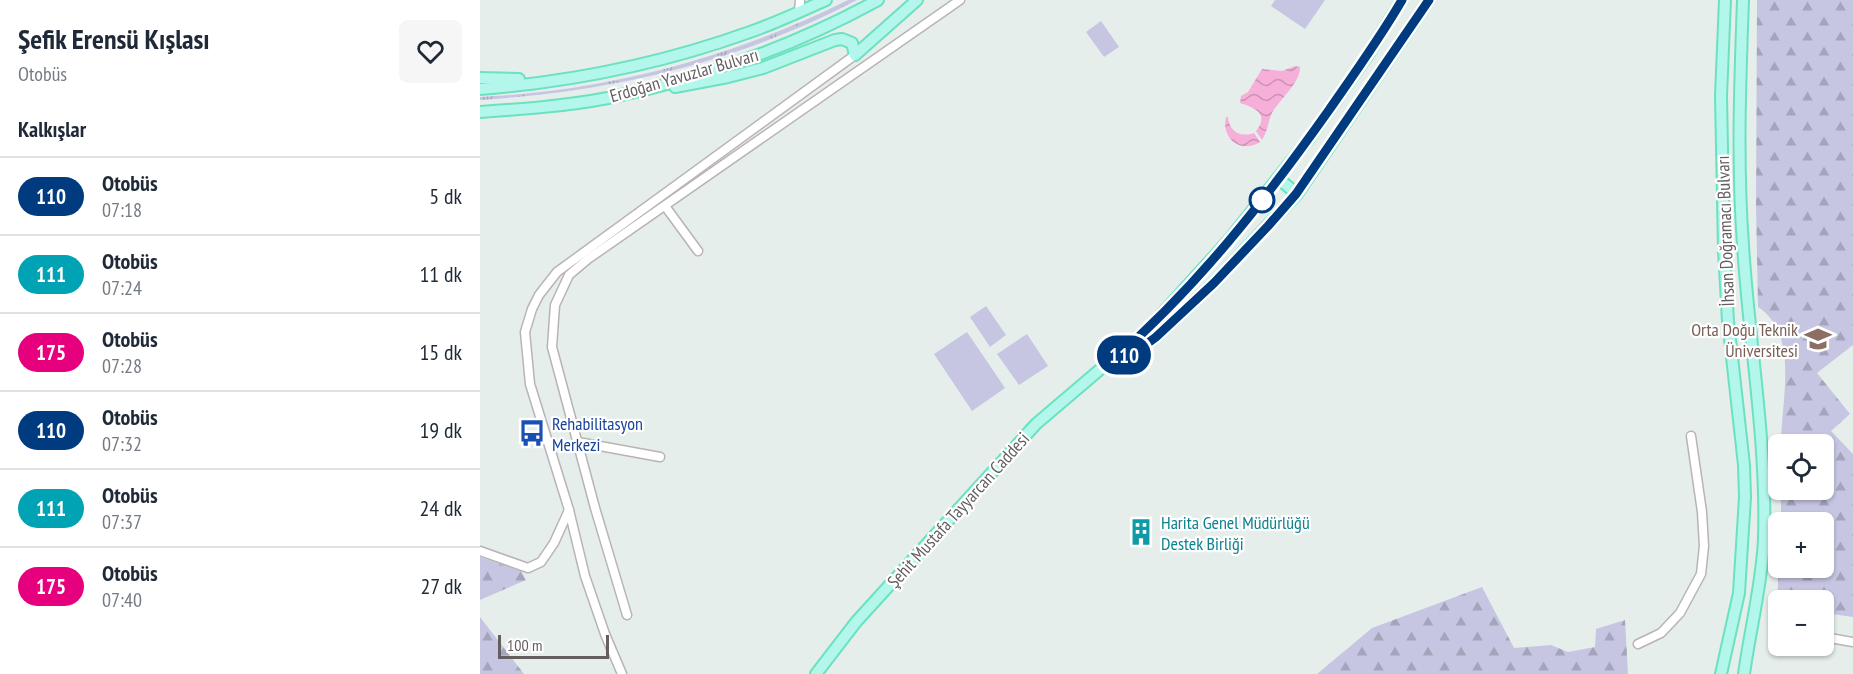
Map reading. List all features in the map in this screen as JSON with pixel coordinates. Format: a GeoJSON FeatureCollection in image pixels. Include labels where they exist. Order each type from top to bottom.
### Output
{"type":"FeatureCollection","features":[{"type":"Feature","properties":{"kind":"main road","name":"Erdoğan Yavuzlar Bulvarı"},"geometry":{"type":"LineString","coordinates":[[480,89],[638,64],[694,50],[748,33],[805,5],[826,0]]}},
{"type":"Feature","properties":{"kind":"main road","name":"Erdoğan Yavuzlar Bulvarı"},"geometry":{"type":"LineString","coordinates":[[480,112],[552,106],[607,98],[690,77],[762,54],[848,16],[878,0]]}},
{"type":"Feature","properties":{"kind":"main road"},"geometry":{"type":"LineString","coordinates":[[607,98],[728,77],[775,64],[835,40],[842,39],[852,43],[855,55],[916,0]]}},
{"type":"Feature","properties":{"kind":"main road","name":"Şehit Mustafa Tayyarcan Caddesi"},"geometry":{"type":"LineString","coordinates":[[816,674],[856,622],[1036,424],[1151,326],[1185,291],[1279,179],[1361,64],[1402,0]]}},
{"type":"Feature","properties":{"kind":"main road","name":"Şehit Mustafa Tayyarcan Caddesi"},"geometry":{"type":"LineString","coordinates":[[1114,359],[1144,346],[1156,337],[1214,283],[1296,194],[1429,0]]}},
{"type":"Feature","properties":{"kind":"main road","name":"İhsan Doğramacı Bulvarı"},"geometry":{"type":"LineString","coordinates":[[1721,674],[1739,593],[1745,497],[1744,465],[1728,321],[1724,250],[1721,96],[1725,0]]}},
{"type":"Feature","properties":{"kind":"main road","name":"İhsan Doğramacı Bulvarı"},"geometry":{"type":"LineString","coordinates":[[1743,0],[1740,182],[1749,321],[1761,433],[1764,515],[1764,543],[1744,674]]}},
{"type":"Feature","properties":{"kind":"main road"},"geometry":{"type":"LineString","coordinates":[[480,78],[540,81]]}},
{"type":"Feature","properties":{"kind":"main road"},"geometry":{"type":"LineString","coordinates":[[1279,179],[1296,194]]}},
{"type":"Feature","properties":{"kind":"street"},"geometry":{"type":"LineString","coordinates":[[627,615],[552,347],[555,305],[569,275],[588,259],[960,0]]}},
{"type":"Feature","properties":{"kind":"street"},"geometry":{"type":"LineString","coordinates":[[622,674],[585,576],[568,510],[530,384],[525,332],[532,309],[539,295],[557,272],[855,55]]}},
{"type":"Feature","properties":{"kind":"street"},"geometry":{"type":"LineString","coordinates":[[665,206],[698,251]]}},
{"type":"Feature","properties":{"kind":"street"},"geometry":{"type":"LineString","coordinates":[[1638,644],[1661,633],[1680,613],[1701,574],[1704,546],[1702,512],[1691,436]]}},
{"type":"Feature","properties":{"kind":"street"},"geometry":{"type":"LineString","coordinates":[[578,442],[660,457]]}},
{"type":"Feature","properties":{"kind":"street"},"geometry":{"type":"LineString","coordinates":[[480,551],[528,568],[541,562],[554,543],[568,510]]}},
{"type":"Feature","properties":{"kind":"street"},"geometry":{"type":"LineString","coordinates":[[1834,639],[1853,642]]}},
{"type":"Feature","properties":{"kind":"green space"},"geometry":{"type":"Polygon","coordinates":[[[848,0],[857,0],[766,41],[674,70],[579,89],[480,100],[480,97],[528,93],[623,79],[669,68],[760,38],[848,0]]]}},
{"type":"Feature","properties":{"kind":"green space"},"geometry":{"type":"Polygon","coordinates":[[[1275,0],[1325,0],[1305,29],[1271,6],[1275,0]]]}},
{"type":"Feature","properties":{"kind":"green space","name":"Orta Doğu Teknik Üniversitesi"},"geometry":{"type":"Polygon","coordinates":[[[1757,0],[1853,0],[1853,345],[1817,373],[1850,414],[1831,431],[1834,434],[1782,434],[1785,389],[1784,351],[1771,319],[1758,307],[1757,0]]]}},
{"type":"Feature","properties":{"kind":"green space"},"geometry":{"type":"Polygon","coordinates":[[[1101,21],[1119,47],[1104,57],[1086,32],[1101,21]]]}},
{"type":"Feature","properties":{"kind":"green space"},"geometry":{"type":"Polygon","coordinates":[[[986,306],[1006,335],[990,347],[970,317],[986,306]]]}},
{"type":"Feature","properties":{"kind":"green space"},"geometry":{"type":"Polygon","coordinates":[[[967,332],[1005,388],[972,411],[934,354],[967,332]]]}},
{"type":"Feature","properties":{"kind":"green space"},"geometry":{"type":"Polygon","coordinates":[[[1027,334],[1048,366],[1019,385],[997,354],[1027,334]]]}},
{"type":"Feature","properties":{"kind":"green space","name":"Orta Doğu Teknik Üniversitesi"},"geometry":{"type":"Polygon","coordinates":[[[1834,434],[1853,454],[1853,617],[1834,614],[1834,590],[1778,590],[1778,578],[1834,578],[1834,512],[1781,512],[1781,500],[1834,500],[1834,434]]]}},
{"type":"Feature","properties":{"kind":"green space"},"geometry":{"type":"Polygon","coordinates":[[[480,557],[521,571],[526,580],[480,600],[480,557]]]}},
{"type":"Feature","properties":{"kind":"green space"},"geometry":{"type":"Polygon","coordinates":[[[1482,587],[1514,648],[1551,645],[1568,652],[1595,647],[1596,629],[1625,620],[1628,674],[1317,674],[1372,628],[1482,587]]]}},
{"type":"Feature","properties":{"kind":"green space"},"geometry":{"type":"Polygon","coordinates":[[[480,617],[524,674],[480,674],[480,617]]]}},
{"type":"Feature","properties":{"kind":"water"},"geometry":{"type":"Polygon","coordinates":[[[1295,66],[1300,67],[1297,79],[1272,113],[1262,140],[1256,131],[1260,125],[1261,116],[1255,109],[1240,103],[1241,96],[1248,92],[1262,69],[1282,71],[1295,66]]]}},
{"type":"Feature","properties":{"kind":"water"},"geometry":{"type":"Polygon","coordinates":[[[1226,117],[1233,130],[1244,135],[1254,133],[1260,142],[1246,146],[1234,142],[1227,132],[1226,117]]]}},
{"type":"Feature","properties":{"kind":"bus line","name":"110"},"geometry":{"type":"LineString","coordinates":[[1402,0],[1358,69],[1279,179],[1185,291],[1114,359],[1144,346],[1156,337],[1214,283],[1268,226],[1296,194],[1429,0]]}},
{"type":"Feature","properties":{"kind":"place","name":"Orta Doğu Teknik Üniversitesi"},"geometry":{"type":"Point","coordinates":[1818,339]}},
{"type":"Feature","properties":{"kind":"place","name":"Rehabilitasyon Merkezi"},"geometry":{"type":"Point","coordinates":[532,433]}},
{"type":"Feature","properties":{"kind":"place","name":"Harita Genel Müdürlüğü Destek Birliği"},"geometry":{"type":"Point","coordinates":[1141,532]}}]}
